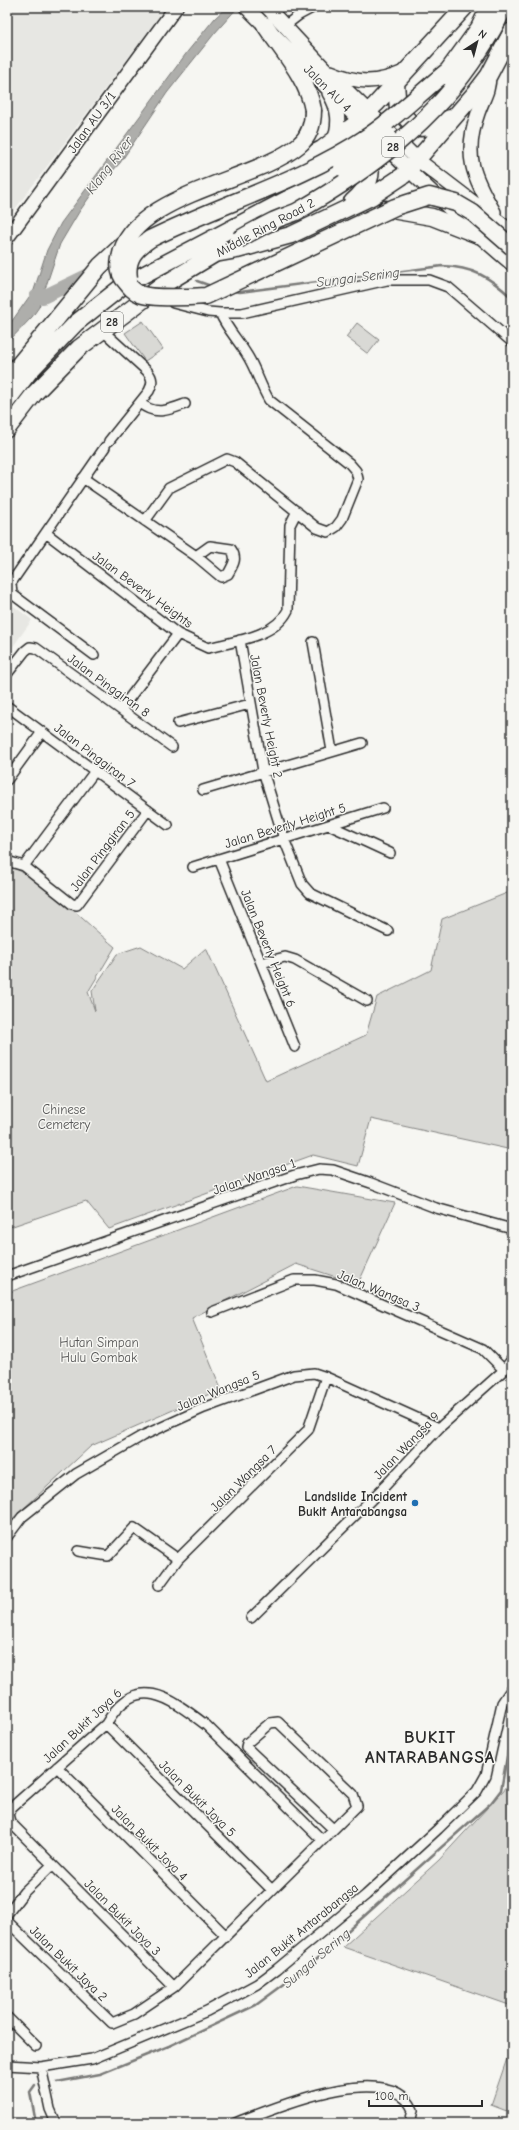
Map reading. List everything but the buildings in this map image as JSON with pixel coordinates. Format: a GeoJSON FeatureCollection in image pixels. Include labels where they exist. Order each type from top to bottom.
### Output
{"type":"FeatureCollection","features":[{"type":"Feature","properties":{"kind":"highway"},"geometry":{"type":"LineString","coordinates":[[7,379],[60,313],[111,255],[138,233],[160,221],[277,172],[328,145],[365,116],[466,7]]}},
{"type":"Feature","properties":{"kind":"highway","name":"Middle Ring Road 2"},"geometry":{"type":"LineString","coordinates":[[7,401],[30,371],[76,323],[104,299],[133,278],[316,184],[370,148],[408,116],[450,69],[479,28],[489,7]]}},
{"type":"Feature","properties":{"kind":"highway","name":"Middle Ring Road 2"},"geometry":{"type":"LineString","coordinates":[[7,429],[34,394],[57,369],[102,330],[144,299],[184,272],[238,240],[274,221],[296,212],[353,178],[401,140],[432,112],[461,78],[489,37],[504,7]]}},
{"type":"Feature","properties":{"kind":"highway"},"geometry":{"type":"LineString","coordinates":[[265,25],[306,86],[311,98],[313,121],[308,135],[287,153],[169,204],[138,225],[129,235],[120,252],[118,265],[120,276],[131,288],[140,294],[188,298],[206,296],[394,207],[430,196],[456,203],[473,213],[512,247]]}},
{"type":"Feature","properties":{"kind":"highway"},"geometry":{"type":"LineString","coordinates":[[321,222],[371,197],[414,165],[489,75],[512,31]]}},
{"type":"Feature","properties":{"kind":"highway"},"geometry":{"type":"LineString","coordinates":[[131,288],[127,267],[133,253],[150,239],[287,181],[335,156],[368,137],[450,69]]}},
{"type":"Feature","properties":{"kind":"highway"},"geometry":{"type":"LineString","coordinates":[[396,83],[398,110],[412,124],[420,128],[431,128],[458,113]]}},
{"type":"Feature","properties":{"kind":"highway"},"geometry":{"type":"LineString","coordinates":[[328,145],[347,146],[357,149],[368,160],[371,173],[368,185],[346,209]]}},
{"type":"Feature","properties":{"kind":"highway"},"geometry":{"type":"LineString","coordinates":[[215,254],[268,242],[321,222],[362,211],[389,209],[432,217],[478,235]]}},
{"type":"Feature","properties":{"kind":"street","name":"Jalan AU 3/1"},"geometry":{"type":"LineString","coordinates":[[7,238],[176,7]]}},
{"type":"Feature","properties":{"kind":"street","name":"Jalan AU 4"},"geometry":{"type":"LineString","coordinates":[[267,7],[286,25],[323,74]]}},
{"type":"Feature","properties":{"kind":"street"},"geometry":{"type":"LineString","coordinates":[[286,25],[298,15],[314,7]]}},
{"type":"Feature","properties":{"kind":"street","name":"Jalan AU 4"},"geometry":{"type":"LineString","coordinates":[[250,10],[265,25],[323,74],[414,165]]}},
{"type":"Feature","properties":{"kind":"street"},"geometry":{"type":"LineString","coordinates":[[328,145],[338,130],[338,116],[323,74],[370,82],[387,79],[406,71]]}},
{"type":"Feature","properties":{"kind":"street"},"geometry":{"type":"LineString","coordinates":[[489,75],[489,89],[478,113],[472,133],[470,152],[472,169],[478,186],[499,221]]}},
{"type":"Feature","properties":{"kind":"street"},"geometry":{"type":"LineString","coordinates":[[414,165],[499,221],[512,232]]}},
{"type":"Feature","properties":{"kind":"street"},"geometry":{"type":"LineString","coordinates":[[414,165],[478,235],[512,264]]}},
{"type":"Feature","properties":{"kind":"street"},"geometry":{"type":"LineString","coordinates":[[184,272],[176,292],[186,305]]}},
{"type":"Feature","properties":{"kind":"street"},"geometry":{"type":"LineString","coordinates":[[144,299],[166,298],[175,305],[186,305],[208,312],[242,312],[387,280],[429,280],[448,287],[512,342]]}},
{"type":"Feature","properties":{"kind":"street"},"geometry":{"type":"LineString","coordinates":[[145,522],[169,488],[227,459],[235,462],[297,510],[317,528],[328,532],[336,527],[342,519],[358,479],[356,471],[336,452],[269,400],[261,387],[248,356],[226,326],[220,313]]}},
{"type":"Feature","properties":{"kind":"street"},"geometry":{"type":"LineString","coordinates":[[94,654],[12,594],[10,590],[11,583],[83,478],[107,444],[140,403],[152,384],[152,377],[102,330]]}},
{"type":"Feature","properties":{"kind":"street"},"geometry":{"type":"LineString","coordinates":[[140,403],[147,409],[159,412],[185,404]]}},
{"type":"Feature","properties":{"kind":"street"},"geometry":{"type":"LineString","coordinates":[[83,478],[196,556]]}},
{"type":"Feature","properties":{"kind":"street","name":"Jalan Beverly Heights"},"geometry":{"type":"LineString","coordinates":[[46,533],[178,634],[208,648],[240,640],[273,628],[283,620],[288,610],[290,525],[297,510]]}},
{"type":"Feature","properties":{"kind":"street"},"geometry":{"type":"LineString","coordinates":[[121,709],[178,634]]}},
{"type":"Feature","properties":{"kind":"street","name":"Jalan Beverly Height 2"},"geometry":{"type":"LineString","coordinates":[[240,640],[262,771],[284,839],[302,884],[310,893],[388,932]]}},
{"type":"Feature","properties":{"kind":"street"},"geometry":{"type":"LineString","coordinates":[[312,642],[332,751]]}},
{"type":"Feature","properties":{"kind":"street","name":"Jalan Pinggiran 8"},"geometry":{"type":"LineString","coordinates":[[7,674],[25,651],[30,647],[36,648],[172,747]]}},
{"type":"Feature","properties":{"kind":"street"},"geometry":{"type":"LineString","coordinates":[[178,723],[250,704]]}},
{"type":"Feature","properties":{"kind":"street","name":"Jalan Pinggiran 7"},"geometry":{"type":"LineString","coordinates":[[7,706],[168,825]]}},
{"type":"Feature","properties":{"kind":"street"},"geometry":{"type":"LineString","coordinates":[[7,780],[42,732]]}},
{"type":"Feature","properties":{"kind":"street"},"geometry":{"type":"LineString","coordinates":[[202,790],[262,771],[362,743]]}},
{"type":"Feature","properties":{"kind":"street"},"geometry":{"type":"LineString","coordinates":[[7,861],[24,866],[95,771]]}},
{"type":"Feature","properties":{"kind":"street","name":"Jalan Beverly Height 5"},"geometry":{"type":"LineString","coordinates":[[193,867],[384,808]]}},
{"type":"Feature","properties":{"kind":"street","name":"Jalan Pinggiran 5"},"geometry":{"type":"LineString","coordinates":[[24,866],[72,904],[77,905],[148,810]]}},
{"type":"Feature","properties":{"kind":"street"},"geometry":{"type":"LineString","coordinates":[[329,825],[390,853]]}},
{"type":"Feature","properties":{"kind":"street","name":"Jalan Beverly Height 6"},"geometry":{"type":"LineString","coordinates":[[219,859],[295,1047]]}},
{"type":"Feature","properties":{"kind":"street"},"geometry":{"type":"LineString","coordinates":[[261,964],[285,957],[295,960],[367,1001]]}},
{"type":"Feature","properties":{"kind":"street","name":"Jalan Wangsa 1"},"geometry":{"type":"LineString","coordinates":[[7,1276],[295,1175],[319,1169],[333,1170],[356,1177],[436,1208],[512,1228]]}},
{"type":"Feature","properties":{"kind":"street","name":"Jalan Wangsa 3"},"geometry":{"type":"LineString","coordinates":[[212,1312],[294,1280],[315,1280],[336,1284],[483,1349],[504,1370]]}},
{"type":"Feature","properties":{"kind":"street","name":"Jalan Wangsa 9"},"geometry":{"type":"LineString","coordinates":[[251,1618],[385,1486],[439,1428],[504,1370],[512,1360]]}},
{"type":"Feature","properties":{"kind":"street","name":"Jalan Wangsa 5"},"geometry":{"type":"LineString","coordinates":[[7,1537],[22,1517],[76,1474],[142,1436],[204,1408],[294,1375],[314,1374],[326,1378],[439,1428]]}},
{"type":"Feature","properties":{"kind":"street","name":"Jalan Wangsa 7"},"geometry":{"type":"LineString","coordinates":[[159,1585],[178,1559],[308,1430],[326,1378]]}},
{"type":"Feature","properties":{"kind":"street"},"geometry":{"type":"LineString","coordinates":[[78,1551],[108,1556],[134,1528],[139,1529],[178,1559]]}},
{"type":"Feature","properties":{"kind":"street","name":"Jalan Bukit Antarabangsa"},"geometry":{"type":"LineString","coordinates":[[7,2064],[41,2067],[92,2059],[207,2011],[257,1984],[366,1895],[477,1791],[486,1775],[502,1703],[512,1688]]}},
{"type":"Feature","properties":{"kind":"street","name":"Jalan Bukit Jaya 6"},"geometry":{"type":"LineString","coordinates":[[52,1865],[10,1822],[8,1814],[12,1806],[106,1724],[115,1709],[127,1698],[142,1693],[153,1693],[188,1711],[206,1725],[322,1840]]}},
{"type":"Feature","properties":{"kind":"street"},"geometry":{"type":"LineString","coordinates":[[174,1987],[226,1936],[333,1829],[356,1806],[353,1794],[278,1722],[274,1722],[247,1743],[246,1747],[333,1829]]}},
{"type":"Feature","properties":{"kind":"street","name":"Jalan Bukit Jaya 5"},"geometry":{"type":"LineString","coordinates":[[106,1724],[272,1890]]}},
{"type":"Feature","properties":{"kind":"street","name":"Jalan Bukit Jaya 4"},"geometry":{"type":"LineString","coordinates":[[57,1767],[226,1936]]}},
{"type":"Feature","properties":{"kind":"street"},"geometry":{"type":"LineString","coordinates":[[7,1914],[24,1892],[52,1865]]}},
{"type":"Feature","properties":{"kind":"street","name":"Jalan Bukit Jaya 3"},"geometry":{"type":"LineString","coordinates":[[52,1865],[174,1987]]}},
{"type":"Feature","properties":{"kind":"street","name":"Jalan Bukit Jaya 2"},"geometry":{"type":"LineString","coordinates":[[7,1921],[112,2024],[134,2014],[174,1987]]}},
{"type":"Feature","properties":{"kind":"street"},"geometry":{"type":"LineString","coordinates":[[7,2017],[36,2046]]}},
{"type":"Feature","properties":{"kind":"street"},"geometry":{"type":"LineString","coordinates":[[41,2067],[50,2109],[56,2123]]}},
{"type":"Feature","properties":{"kind":"street"},"geometry":{"type":"LineString","coordinates":[[235,2123],[284,2105],[332,2090],[362,2087],[389,2088],[405,2097],[413,2110],[410,2123]]}},
{"type":"Feature","properties":{"kind":"shaded area"},"geometry":{"type":"Polygon","coordinates":[[[7,7],[166,7],[7,220],[7,7]]]}},
{"type":"Feature","properties":{"kind":"shaded area"},"geometry":{"type":"Polygon","coordinates":[[[7,601],[32,620],[7,655],[7,601]]]}},
{"type":"Feature","properties":{"kind":"green space"},"geometry":{"type":"Polygon","coordinates":[[[143,321],[163,349],[145,361],[125,333],[143,321]]]}},
{"type":"Feature","properties":{"kind":"green space"},"geometry":{"type":"Polygon","coordinates":[[[357,323],[379,340],[368,354],[346,337],[357,323]]]}},
{"type":"Feature","properties":{"kind":"green space","name":"Chinese Cemetery"},"geometry":{"type":"Polygon","coordinates":[[[7,865],[20,871],[48,890],[115,947],[88,992],[95,1011],[92,991],[117,954],[141,946],[182,969],[206,948],[266,1081],[366,1035],[377,997],[431,970],[442,919],[512,891],[512,1150],[371,1119],[358,1166],[313,1155],[109,1229],[86,1201],[7,1228],[7,865]]]}},
{"type":"Feature","properties":{"kind":"green space","name":"Hutan Simpan Hulu Gombak"},"geometry":{"type":"Polygon","coordinates":[[[297,1186],[395,1203],[358,1284],[296,1264],[192,1318],[221,1389],[91,1446],[7,1524],[7,1293],[297,1186]]]}},
{"type":"Feature","properties":{"kind":"green space"},"geometry":{"type":"Polygon","coordinates":[[[512,1781],[512,2006],[343,1947],[439,1860],[512,1781]]]}},
{"type":"Feature","properties":{"kind":"green space"},"geometry":{"type":"Polygon","coordinates":[[[512,2044],[512,2113],[491,2105],[512,2044]]]}},
{"type":"Feature","properties":{"kind":"water","name":"Klang River"},"geometry":{"type":"Polygon","coordinates":[[[227,7],[238,7],[214,34],[167,93],[120,163],[93,192],[79,212],[60,244],[39,307],[32,317],[7,343],[7,328],[34,290],[47,250],[61,223],[188,51],[215,18],[227,7]]]}},
{"type":"Feature","properties":{"kind":"waterway","name":"Sungai Sering"},"geometry":{"type":"LineString","coordinates":[[232,291],[240,292],[442,266],[463,268],[480,274],[496,284],[512,298]]}},
{"type":"Feature","properties":{"kind":"waterway","name":"Sungai Sering"},"geometry":{"type":"LineString","coordinates":[[36,297],[43,297],[95,272]]}},
{"type":"Feature","properties":{"kind":"waterway","name":"Sungai Sering"},"geometry":{"type":"LineString","coordinates":[[197,281],[211,286]]}},
{"type":"Feature","properties":{"kind":"waterway","name":"Sungai Sering"},"geometry":{"type":"LineString","coordinates":[[511,1728],[512,1723]]}},
{"type":"Feature","properties":{"kind":"waterway","name":"Sungai Sering"},"geometry":{"type":"LineString","coordinates":[[57,2082],[100,2074],[169,2046],[256,2005],[306,1968],[491,1803],[501,1790],[508,1751]]}},
{"type":"Feature","properties":{"kind":"waterway","name":"Sungai Sering"},"geometry":{"type":"LineString","coordinates":[[35,2085],[30,2092],[36,2123]]}},
{"type":"Feature","properties":{"kind":"place","name":"Landslide Incident Bukit Antarabangsa"},"geometry":{"type":"Point","coordinates":[415,1503]}},
{"type":"Feature","properties":{"kind":"district","name":"BUKIT ANTARABANGSA"},"geometry":{"type":"Point","coordinates":[430,1747]}}]}
